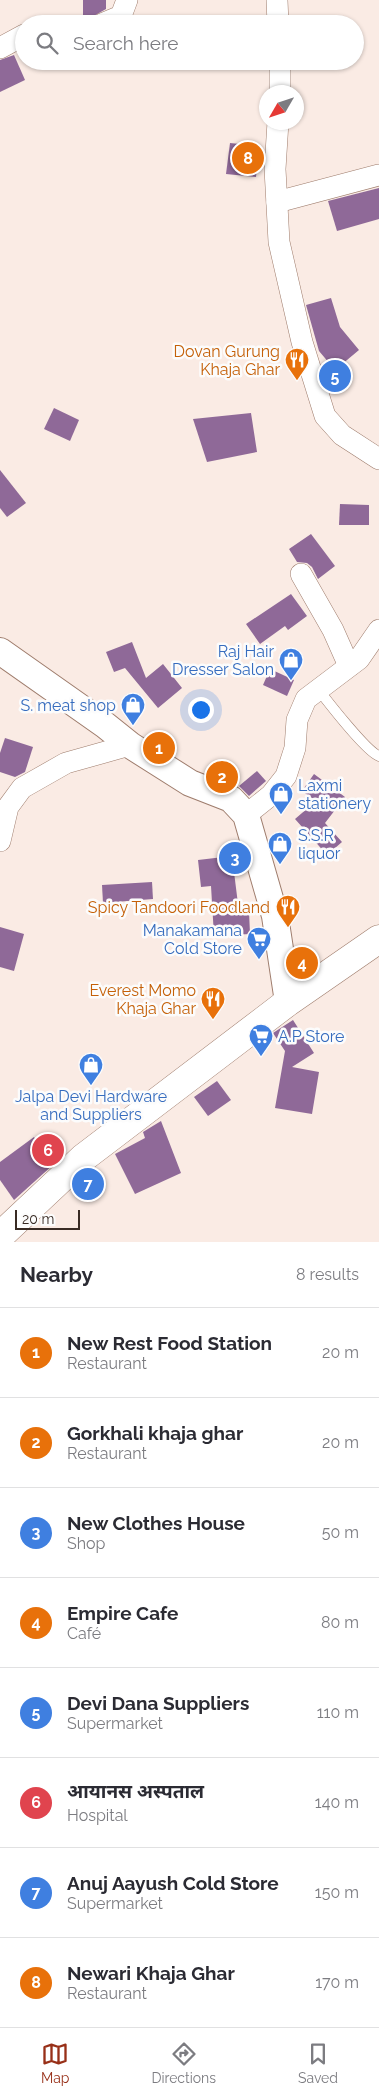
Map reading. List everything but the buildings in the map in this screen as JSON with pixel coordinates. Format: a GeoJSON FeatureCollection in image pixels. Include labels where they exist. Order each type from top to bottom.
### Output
{"type":"FeatureCollection","features":[{"type":"Feature","properties":{"kind":"main road"},"geometry":{"type":"LineString","coordinates":[[0,1236],[83,1158],[288,1002],[379,939]]}},
{"type":"Feature","properties":{"kind":"street"},"geometry":{"type":"LineString","coordinates":[[121,15],[127,0]]}},
{"type":"Feature","properties":{"kind":"street"},"geometry":{"type":"LineString","coordinates":[[277,0],[278,15]]}},
{"type":"Feature","properties":{"kind":"street"},"geometry":{"type":"LineString","coordinates":[[0,48],[15,40]]}},
{"type":"Feature","properties":{"kind":"street"},"geometry":{"type":"LineString","coordinates":[[280,70],[280,85]]}},
{"type":"Feature","properties":{"kind":"street"},"geometry":{"type":"LineString","coordinates":[[277,130],[275,169],[282,252],[302,342],[325,416],[342,435],[379,460]]}},
{"type":"Feature","properties":{"kind":"street"},"geometry":{"type":"LineString","coordinates":[[277,202],[379,175]]}},
{"type":"Feature","properties":{"kind":"street"},"geometry":{"type":"LineString","coordinates":[[301,574],[333,630],[349,666]]}},
{"type":"Feature","properties":{"kind":"street"},"geometry":{"type":"LineString","coordinates":[[246,815],[272,795],[286,776],[295,748],[297,720],[306,699],[359,658],[379,630]]}},
{"type":"Feature","properties":{"kind":"street"},"geometry":{"type":"LineString","coordinates":[[0,651],[130,745],[190,783],[231,799],[246,815],[275,916],[288,1002]]}},
{"type":"Feature","properties":{"kind":"street"},"geometry":{"type":"LineString","coordinates":[[0,841],[8,807],[22,788],[66,763],[130,745]]}},
{"type":"Feature","properties":{"kind":"lane"},"geometry":{"type":"LineString","coordinates":[[318,689],[375,755],[379,756]]}},
{"type":"Feature","properties":{"kind":"place","name":"Newari Khaja Ghar"},"geometry":{"type":"Point","coordinates":[248,158]}},
{"type":"Feature","properties":{"kind":"place","name":"Devi Dana Suppliers"},"geometry":{"type":"Point","coordinates":[335,376]}},
{"type":"Feature","properties":{"kind":"place","name":"Dovan Gurung Khaja Ghar"},"geometry":{"type":"Point","coordinates":[297,381]}},
{"type":"Feature","properties":{"kind":"place","name":"Raj Hair Dresser Salon"},"geometry":{"type":"Point","coordinates":[291,681]}},
{"type":"Feature","properties":{"kind":"place","name":"S. meat shop"},"geometry":{"type":"Point","coordinates":[133,726]}},
{"type":"Feature","properties":{"kind":"place","name":"New Rest Food Station"},"geometry":{"type":"Point","coordinates":[159,748]}},
{"type":"Feature","properties":{"kind":"place","name":"Gorkhali khaja ghar"},"geometry":{"type":"Point","coordinates":[222,777]}},
{"type":"Feature","properties":{"kind":"place","name":"Laxmi stationery"},"geometry":{"type":"Point","coordinates":[281,815]}},
{"type":"Feature","properties":{"kind":"place","name":"New Clothes House"},"geometry":{"type":"Point","coordinates":[235,858]}},
{"type":"Feature","properties":{"kind":"place","name":"S.S.R liquor"},"geometry":{"type":"Point","coordinates":[280,865]}},
{"type":"Feature","properties":{"kind":"place","name":"Spicy Tandoori Foodland"},"geometry":{"type":"Point","coordinates":[288,928]}},
{"type":"Feature","properties":{"kind":"place","name":"Manakamana Cold Store"},"geometry":{"type":"Point","coordinates":[259,960]}},
{"type":"Feature","properties":{"kind":"place","name":"Empire Cafe"},"geometry":{"type":"Point","coordinates":[302,963]}},
{"type":"Feature","properties":{"kind":"place","name":"Everest Momo Khaja Ghar"},"geometry":{"type":"Point","coordinates":[213,1020]}},
{"type":"Feature","properties":{"kind":"place","name":"A.P Store"},"geometry":{"type":"Point","coordinates":[261,1057]}},
{"type":"Feature","properties":{"kind":"place","name":"Jalpa Devi Hardware and Suppliers"},"geometry":{"type":"Point","coordinates":[91,1086]}},
{"type":"Feature","properties":{"kind":"place","name":"आयानस अस्पताल"},"geometry":{"type":"Point","coordinates":[48,1150]}},
{"type":"Feature","properties":{"kind":"place","name":"Anuj Aayush Cold Store"},"geometry":{"type":"Point","coordinates":[88,1184]}}]}
